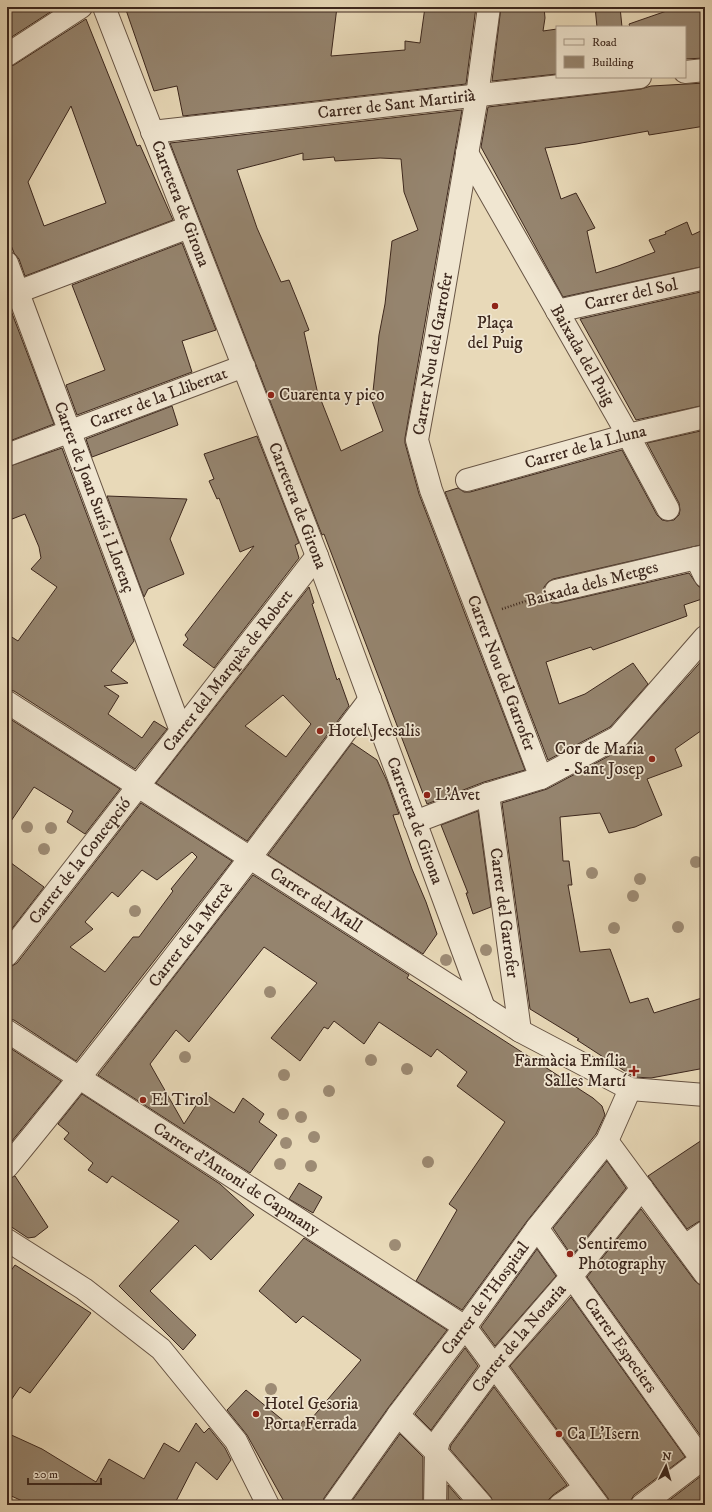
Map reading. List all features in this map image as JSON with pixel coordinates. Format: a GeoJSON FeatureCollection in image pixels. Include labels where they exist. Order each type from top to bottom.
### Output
{"type":"FeatureCollection","features":[{"type":"Feature","properties":{"kind":"street"},"geometry":{"type":"LineString","coordinates":[[7,55],[81,7]]}},
{"type":"Feature","properties":{"kind":"street","name":"Carretera de Girona"},"geometry":{"type":"LineString","coordinates":[[104,7],[317,556],[484,1008]]}},
{"type":"Feature","properties":{"kind":"street","name":"Carrer Nou del Garrofer"},"geometry":{"type":"LineString","coordinates":[[489,7],[477,96],[417,440],[431,490],[541,778]]}},
{"type":"Feature","properties":{"kind":"street"},"geometry":{"type":"LineString","coordinates":[[686,72],[705,70]]}},
{"type":"Feature","properties":{"kind":"street","name":"Carrer de Sant Martirià"},"geometry":{"type":"LineString","coordinates":[[152,132],[631,78]]}},
{"type":"Feature","properties":{"kind":"street","name":"Baixada del Puig"},"geometry":{"type":"LineString","coordinates":[[466,153],[628,435],[668,509]]}},
{"type":"Feature","properties":{"kind":"street"},"geometry":{"type":"LineString","coordinates":[[13,294],[189,227]]}},
{"type":"Feature","properties":{"kind":"street","name":"Carrer de Joan Surís i Llorenç"},"geometry":{"type":"LineString","coordinates":[[7,263],[13,294],[70,432],[181,731]]}},
{"type":"Feature","properties":{"kind":"street","name":"Carrer del Sol"},"geometry":{"type":"LineString","coordinates":[[557,311],[705,278]]}},
{"type":"Feature","properties":{"kind":"street","name":"Carrer de la Llibertat"},"geometry":{"type":"LineString","coordinates":[[7,455],[244,366]]}},
{"type":"Feature","properties":{"kind":"street","name":"Carrer de la Lluna"},"geometry":{"type":"LineString","coordinates":[[467,480],[628,435],[705,417]]}},
{"type":"Feature","properties":{"kind":"street","name":"Carrer del Marquès de Robert"},"geometry":{"type":"LineString","coordinates":[[138,786],[317,556]]}},
{"type":"Feature","properties":{"kind":"street","name":"Baixada dels Metges"},"geometry":{"type":"LineString","coordinates":[[556,591],[702,563]]}},
{"type":"Feature","properties":{"kind":"street"},"geometry":{"type":"LineString","coordinates":[[415,822],[488,794],[541,778],[618,737],[705,637]]}},
{"type":"Feature","properties":{"kind":"street","name":"Carrer de la Mercè"},"geometry":{"type":"LineString","coordinates":[[7,1167],[80,1079],[250,859],[370,699]]}},
{"type":"Feature","properties":{"kind":"street","name":"Carrer del Mall"},"geometry":{"type":"LineString","coordinates":[[7,702],[520,1032],[630,1089]]}},
{"type":"Feature","properties":{"kind":"street","name":"Carrer de la Concepció"},"geometry":{"type":"LineString","coordinates":[[7,955],[138,786]]}},
{"type":"Feature","properties":{"kind":"street","name":"Carrer del Garrofer"},"geometry":{"type":"LineString","coordinates":[[488,794],[520,1032]]}},
{"type":"Feature","properties":{"kind":"street","name":"Carrer d'Antoni de Capmany"},"geometry":{"type":"LineString","coordinates":[[7,1031],[464,1327],[598,1505]]}},
{"type":"Feature","properties":{"kind":"street"},"geometry":{"type":"LineString","coordinates":[[630,1089],[705,1095]]}},
{"type":"Feature","properties":{"kind":"street","name":"Carrer de l'Hospital"},"geometry":{"type":"LineString","coordinates":[[334,1505],[398,1415],[536,1228],[607,1141],[630,1089]]}},
{"type":"Feature","properties":{"kind":"street"},"geometry":{"type":"LineString","coordinates":[[607,1141],[705,1274]]}},
{"type":"Feature","properties":{"kind":"street","name":"Carrer de la Notaria"},"geometry":{"type":"LineString","coordinates":[[435,1505],[436,1452],[439,1440],[494,1366],[572,1277],[642,1188]]}},
{"type":"Feature","properties":{"kind":"street","name":"Carrer Especiers"},"geometry":{"type":"LineString","coordinates":[[536,1228],[704,1460]]}},
{"type":"Feature","properties":{"kind":"street"},"geometry":{"type":"LineString","coordinates":[[685,1246],[705,1232]]}},
{"type":"Feature","properties":{"kind":"street"},"geometry":{"type":"LineString","coordinates":[[7,1240],[84,1289],[161,1349],[236,1441],[268,1505]]}},
{"type":"Feature","properties":{"kind":"street"},"geometry":{"type":"LineString","coordinates":[[398,1415],[436,1452],[482,1505]]}},
{"type":"Feature","properties":{"kind":"street"},"geometry":{"type":"LineString","coordinates":[[642,1505],[704,1460]]}},
{"type":"Feature","properties":{"kind":"street"},"geometry":{"type":"LineString","coordinates":[[560,1505],[585,1488]]}},
{"type":"Feature","properties":{"kind":"path","name":"Baixada dels Metges"},"geometry":{"type":"LineString","coordinates":[[480,617],[556,591]]}},
{"type":"Feature","properties":{"kind":"building"},"geometry":{"type":"Polygon","coordinates":[[[7,7],[58,7],[7,40],[7,7]]]}},
{"type":"Feature","properties":{"kind":"building"},"geometry":{"type":"Polygon","coordinates":[[[125,7],[337,7],[331,56],[405,50],[405,41],[420,43],[425,7],[476,7],[466,84],[183,116],[177,86],[154,91],[125,7]]]}},
{"type":"Feature","properties":{"kind":"building"},"geometry":{"type":"Polygon","coordinates":[[[501,7],[544,7],[545,18],[543,31],[556,29],[556,74],[492,81],[501,7]]]}},
{"type":"Feature","properties":{"kind":"building"},"geometry":{"type":"Polygon","coordinates":[[[595,7],[620,7],[622,26],[597,26],[595,7]]]}},
{"type":"Feature","properties":{"kind":"building"},"geometry":{"type":"Polygon","coordinates":[[[678,7],[700,7],[705,20],[705,58],[686,59],[686,26],[630,26],[629,24],[678,7]]]}},
{"type":"Feature","properties":{"kind":"building"},"geometry":{"type":"Polygon","coordinates":[[[86,19],[137,146],[140,145],[173,220],[25,276],[19,259],[14,253],[7,235],[7,67],[14,65],[86,19]],[[71,106],[28,182],[44,226],[106,203],[71,106]]]}},
{"type":"Feature","properties":{"kind":"building"},"geometry":{"type":"Polygon","coordinates":[[[705,83],[705,126],[649,135],[648,131],[545,148],[561,199],[576,193],[595,228],[587,231],[596,273],[655,252],[649,240],[666,234],[665,232],[687,222],[692,235],[705,229],[705,266],[563,297],[481,147],[488,107],[641,89],[651,86],[705,83]]]}},
{"type":"Feature","properties":{"kind":"building"},"geometry":{"type":"Polygon","coordinates":[[[462,110],[405,443],[419,494],[525,770],[484,782],[427,804],[324,534],[322,535],[170,143],[462,110]],[[303,153],[237,170],[257,228],[281,282],[289,280],[309,330],[304,332],[317,390],[341,451],[383,431],[372,401],[379,335],[385,304],[392,241],[418,230],[404,192],[401,159],[380,158],[335,161],[334,157],[303,160],[303,153]]]}},
{"type":"Feature","properties":{"kind":"building"},"geometry":{"type":"Polygon","coordinates":[[[182,243],[216,330],[182,341],[192,372],[77,415],[66,385],[105,370],[72,285],[182,243]]]}},
{"type":"Feature","properties":{"kind":"building"},"geometry":{"type":"Polygon","coordinates":[[[705,291],[705,405],[636,420],[580,319],[705,291]]]}},
{"type":"Feature","properties":{"kind":"building"},"geometry":{"type":"Polygon","coordinates":[[[7,308],[10,308],[54,424],[7,442],[7,308]]]}},
{"type":"Feature","properties":{"kind":"building"},"geometry":{"type":"Polygon","coordinates":[[[172,406],[178,425],[92,457],[86,439],[172,406]]]}},
{"type":"Feature","properties":{"kind":"building"},"geometry":{"type":"Polygon","coordinates":[[[705,430],[705,544],[553,579],[544,587],[544,593],[547,599],[552,603],[558,603],[689,573],[698,586],[705,590],[705,598],[684,605],[687,616],[593,650],[591,647],[546,662],[559,704],[585,694],[633,663],[648,684],[610,727],[548,760],[445,492],[458,488],[464,492],[470,492],[622,450],[657,515],[662,520],[674,520],[679,515],[679,503],[647,443],[705,430]]]}},
{"type":"Feature","properties":{"kind":"building"},"geometry":{"type":"Polygon","coordinates":[[[257,436],[299,543],[295,545],[299,558],[214,668],[183,645],[188,639],[185,635],[254,546],[240,552],[219,498],[217,499],[209,481],[214,479],[204,454],[257,436]]]}},
{"type":"Feature","properties":{"kind":"building"},"geometry":{"type":"Polygon","coordinates":[[[62,448],[134,641],[111,671],[128,683],[104,686],[119,696],[108,714],[142,738],[154,721],[167,729],[135,769],[14,691],[7,690],[7,634],[18,641],[57,587],[31,569],[41,558],[39,547],[25,514],[7,521],[7,467],[62,448]]]}},
{"type":"Feature","properties":{"kind":"building"},"geometry":{"type":"Polygon","coordinates":[[[107,496],[187,499],[170,539],[184,574],[148,589],[144,597],[107,496]]]}},
{"type":"Feature","properties":{"kind":"building"},"geometry":{"type":"Polygon","coordinates":[[[309,587],[314,603],[312,604],[337,680],[339,678],[349,706],[247,841],[156,783],[309,587]],[[283,695],[245,726],[286,757],[311,724],[283,695]]]}},
{"type":"Feature","properties":{"kind":"building"},"geometry":{"type":"Polygon","coordinates":[[[705,657],[705,728],[675,749],[682,766],[647,779],[662,815],[635,827],[609,833],[600,813],[560,817],[563,861],[569,861],[572,885],[568,885],[580,952],[610,949],[630,1003],[648,998],[654,1013],[705,997],[705,1068],[651,1078],[634,1077],[577,1040],[579,1039],[530,1009],[502,803],[547,789],[624,748],[705,657]]]}},
{"type":"Feature","properties":{"kind":"building"},"geometry":{"type":"Polygon","coordinates":[[[7,717],[120,789],[85,834],[67,822],[73,811],[34,787],[7,827],[7,717]]]}},
{"type":"Feature","properties":{"kind":"building"},"geometry":{"type":"Polygon","coordinates":[[[352,743],[377,760],[387,781],[399,814],[393,815],[437,934],[423,954],[268,855],[352,743]]]}},
{"type":"Feature","properties":{"kind":"building"},"geometry":{"type":"Polygon","coordinates":[[[141,803],[232,861],[76,1061],[14,1020],[7,1019],[7,967],[17,963],[141,803]],[[192,852],[157,880],[142,870],[118,897],[112,892],[85,922],[93,929],[70,947],[105,972],[133,937],[139,937],[173,891],[171,889],[197,857],[192,852]]]}},
{"type":"Feature","properties":{"kind":"building"},"geometry":{"type":"Polygon","coordinates":[[[478,811],[491,907],[473,914],[466,893],[468,893],[441,825],[478,811]]]}},
{"type":"Feature","properties":{"kind":"building"},"geometry":{"type":"Polygon","coordinates":[[[7,860],[44,887],[7,935],[7,860]]]}},
{"type":"Feature","properties":{"kind":"building"},"geometry":{"type":"Polygon","coordinates":[[[253,875],[409,975],[407,978],[593,1098],[602,1106],[605,1115],[596,1134],[527,1221],[462,1310],[416,1281],[457,1210],[449,1204],[505,1122],[457,1086],[467,1072],[437,1049],[431,1057],[379,1022],[364,1044],[334,1021],[328,1029],[324,1027],[300,1061],[271,1038],[317,983],[264,947],[189,1042],[176,1030],[150,1064],[184,1124],[204,1093],[234,1113],[243,1098],[264,1114],[259,1122],[277,1135],[250,1173],[98,1075],[253,875]]]}},
{"type":"Feature","properties":{"kind":"building"},"geometry":{"type":"Polygon","coordinates":[[[7,1046],[61,1081],[7,1147],[7,1046]]]}},
{"type":"Feature","properties":{"kind":"building"},"geometry":{"type":"Polygon","coordinates":[[[82,1094],[220,1184],[254,1215],[211,1260],[195,1245],[150,1291],[196,1335],[183,1350],[119,1286],[179,1221],[112,1176],[107,1183],[88,1170],[93,1163],[64,1139],[69,1133],[58,1124],[82,1094]]]}},
{"type":"Feature","properties":{"kind":"building"},"geometry":{"type":"Polygon","coordinates":[[[705,1138],[705,1220],[698,1222],[687,1229],[648,1176],[705,1138]]]}},
{"type":"Feature","properties":{"kind":"building"},"geometry":{"type":"Polygon","coordinates":[[[607,1161],[626,1188],[572,1256],[553,1228],[607,1161]]]}},
{"type":"Feature","properties":{"kind":"building"},"geometry":{"type":"Polygon","coordinates":[[[15,1176],[48,1227],[35,1237],[28,1238],[7,1224],[7,1179],[15,1176]]]}},
{"type":"Feature","properties":{"kind":"building"},"geometry":{"type":"Polygon","coordinates":[[[299,1183],[322,1197],[313,1213],[289,1199],[299,1183]]]}},
{"type":"Feature","properties":{"kind":"building"},"geometry":{"type":"Polygon","coordinates":[[[641,1209],[695,1281],[700,1285],[705,1286],[705,1442],[587,1277],[641,1209]]]}},
{"type":"Feature","properties":{"kind":"building"},"geometry":{"type":"Polygon","coordinates":[[[304,1238],[447,1330],[388,1408],[324,1498],[322,1505],[286,1505],[247,1435],[227,1410],[246,1390],[296,1431],[303,1421],[307,1424],[361,1360],[303,1316],[296,1323],[259,1291],[304,1238]]]}},
{"type":"Feature","properties":{"kind":"building"},"geometry":{"type":"Polygon","coordinates":[[[537,1249],[556,1276],[495,1346],[481,1327],[537,1249]]]}},
{"type":"Feature","properties":{"kind":"building"},"geometry":{"type":"Polygon","coordinates":[[[15,1265],[91,1313],[30,1393],[20,1387],[7,1406],[7,1276],[15,1265]]]}},
{"type":"Feature","properties":{"kind":"building"},"geometry":{"type":"Polygon","coordinates":[[[571,1297],[685,1457],[634,1495],[630,1505],[610,1505],[608,1498],[510,1366],[571,1297]]]}},
{"type":"Feature","properties":{"kind":"building"},"geometry":{"type":"Polygon","coordinates":[[[465,1348],[478,1366],[431,1430],[415,1414],[465,1348]]]}},
{"type":"Feature","properties":{"kind":"building"},"geometry":{"type":"Polygon","coordinates":[[[494,1387],[567,1485],[549,1499],[548,1505],[494,1505],[491,1497],[450,1449],[451,1445],[494,1387]]]}},
{"type":"Feature","properties":{"kind":"building"},"geometry":{"type":"Polygon","coordinates":[[[196,1423],[204,1433],[209,1428],[225,1448],[231,1460],[217,1480],[196,1462],[174,1505],[31,1505],[7,1494],[7,1433],[42,1449],[96,1482],[109,1459],[144,1479],[164,1443],[179,1452],[196,1423]]]}},
{"type":"Feature","properties":{"kind":"building"},"geometry":{"type":"Polygon","coordinates":[[[400,1434],[423,1457],[423,1505],[349,1505],[400,1434]]]}},
{"type":"Feature","properties":{"kind":"building"},"geometry":{"type":"Polygon","coordinates":[[[701,1476],[705,1476],[705,1505],[663,1505],[701,1476]]]}},
{"type":"Feature","properties":{"kind":"building"},"geometry":{"type":"Polygon","coordinates":[[[448,1485],[465,1505],[448,1505],[448,1485]]]}},
{"type":"Feature","properties":{"kind":"place","name":"Plaça del Puig"},"geometry":{"type":"Point","coordinates":[495,306]}},
{"type":"Feature","properties":{"kind":"place","name":"Cuarenta y pico"},"geometry":{"type":"Point","coordinates":[271,395]}},
{"type":"Feature","properties":{"kind":"place","name":"Hotel Jecsalis"},"geometry":{"type":"Point","coordinates":[320,731]}},
{"type":"Feature","properties":{"kind":"place","name":"Cor de Maria - Sant Josep"},"geometry":{"type":"Point","coordinates":[652,759]}},
{"type":"Feature","properties":{"kind":"place","name":"L'Avet"},"geometry":{"type":"Point","coordinates":[427,795]}},
{"type":"Feature","properties":{"kind":"place","name":"Farmàcia Emília Salles Martí"},"geometry":{"type":"Point","coordinates":[634,1071]}},
{"type":"Feature","properties":{"kind":"place","name":"El Tirol"},"geometry":{"type":"Point","coordinates":[143,1100]}},
{"type":"Feature","properties":{"kind":"place","name":"Sentiremo Photography"},"geometry":{"type":"Point","coordinates":[570,1254]}},
{"type":"Feature","properties":{"kind":"place","name":"Hotel Gesoria Porta Ferrada"},"geometry":{"type":"Point","coordinates":[256,1414]}},
{"type":"Feature","properties":{"kind":"place","name":"Ca L'Isern"},"geometry":{"type":"Point","coordinates":[559,1434]}}]}
